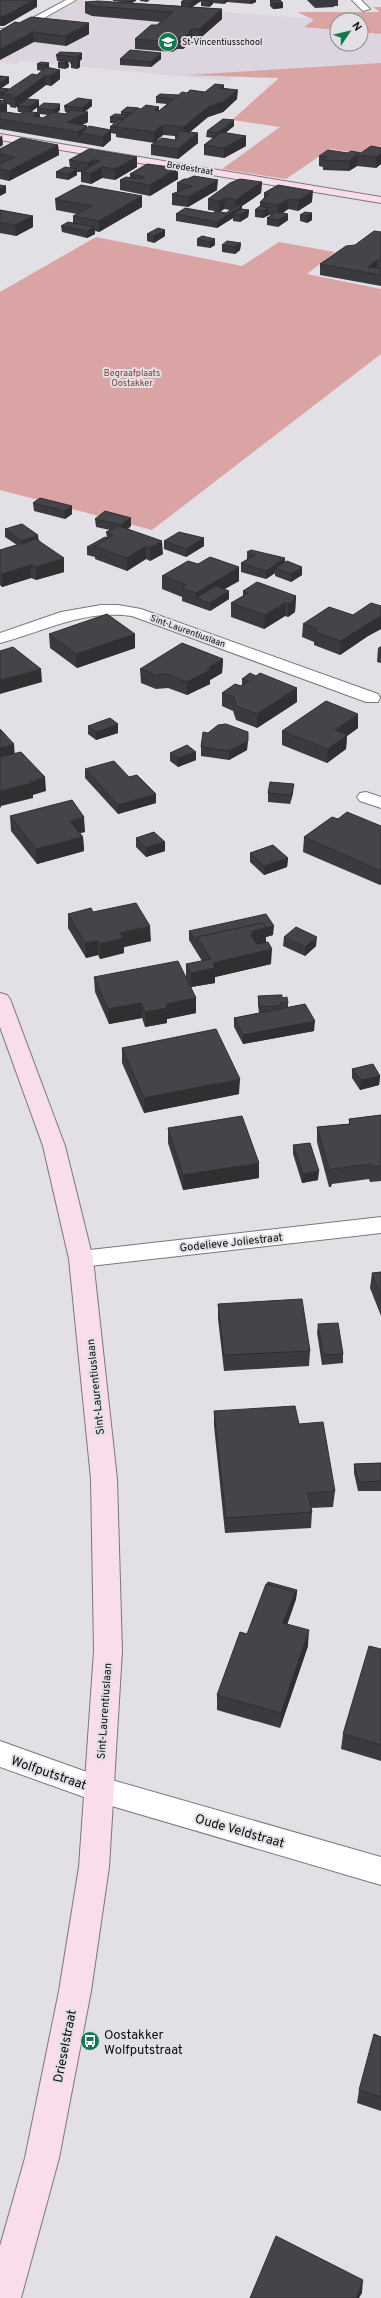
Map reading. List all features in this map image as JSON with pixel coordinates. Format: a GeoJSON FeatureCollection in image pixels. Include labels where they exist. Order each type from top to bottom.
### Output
{"type":"FeatureCollection","features":[{"type":"Feature","properties":{"kind":"street"},"geometry":{"type":"LineString","coordinates":[[0,32],[16,30],[72,0]]}},
{"type":"Feature","properties":{"kind":"street"},"geometry":{"type":"LineString","coordinates":[[356,0],[366,9]]}},
{"type":"Feature","properties":{"kind":"street","name":"Bredestraat"},"geometry":{"type":"LineString","coordinates":[[0,137],[381,200]]}},
{"type":"Feature","properties":{"kind":"street","name":"Sint-Laurentiuslaan"},"geometry":{"type":"LineString","coordinates":[[0,638],[86,611],[118,608],[135,612],[372,698]]}},
{"type":"Feature","properties":{"kind":"street","name":"Sint-Laurentiuslaan"},"geometry":{"type":"LineString","coordinates":[[1,1001],[54,1146],[81,1258],[104,1479],[108,1651],[98,1789]]}},
{"type":"Feature","properties":{"kind":"street","name":"Godelieve Joliestraat"},"geometry":{"type":"LineString","coordinates":[[81,1258],[381,1225]]}},
{"type":"Feature","properties":{"kind":"street","name":"Wolfputstraat"},"geometry":{"type":"LineString","coordinates":[[0,1754],[98,1789]]}},
{"type":"Feature","properties":{"kind":"street","name":"Oude Veldstraat"},"geometry":{"type":"LineString","coordinates":[[98,1789],[381,1871]]}},
{"type":"Feature","properties":{"kind":"street","name":"Drieselstraat"},"geometry":{"type":"LineString","coordinates":[[3,2298],[42,2158],[75,1991],[94,1867],[98,1789]]}},
{"type":"Feature","properties":{"kind":"shaded area","name":"St-Vincentiusschool"},"geometry":{"type":"Polygon","coordinates":[[[80,0],[329,20],[329,52],[369,52],[369,23],[381,24],[381,65],[256,78],[233,76],[228,81],[21,61],[17,64],[0,62],[0,40],[80,0]]]}},
{"type":"Feature","properties":{"kind":"green space"},"geometry":{"type":"Polygon","coordinates":[[[373,7],[381,7],[381,34],[369,33],[369,12],[380,12],[373,7]]]}},
{"type":"Feature","properties":{"kind":"green space"},"geometry":{"type":"Polygon","coordinates":[[[297,12],[329,12],[329,29],[304,27],[314,20],[297,12]]]}},
{"type":"Feature","properties":{"kind":"green space"},"geometry":{"type":"Polygon","coordinates":[[[381,63],[381,157],[330,149],[286,179],[222,169],[280,127],[232,120],[279,78],[187,75],[381,63]]]}},
{"type":"Feature","properties":{"kind":"green space","name":"Begraafplaats Oostakker"},"geometry":{"type":"Polygon","coordinates":[[[96,237],[242,266],[279,242],[335,252],[307,274],[381,289],[381,354],[152,530],[0,490],[0,292],[96,237]]]}},
{"type":"Feature","properties":{"kind":"building"},"geometry":{"type":"Polygon","coordinates":[[[0,0],[34,0],[3,17],[0,17],[0,0]]]}},
{"type":"Feature","properties":{"kind":"building"},"geometry":{"type":"Polygon","coordinates":[[[184,0],[195,0],[189,3],[181,2],[184,0]]]}},
{"type":"Feature","properties":{"kind":"building"},"geometry":{"type":"Polygon","coordinates":[[[270,0],[280,0],[283,3],[274,3],[270,0]]]}},
{"type":"Feature","properties":{"kind":"building"},"geometry":{"type":"Polygon","coordinates":[[[98,1],[222,9],[199,29],[192,29],[183,38],[176,38],[172,42],[135,39],[151,25],[157,25],[173,12],[91,6],[85,2],[98,1]]]}},
{"type":"Feature","properties":{"kind":"building"},"geometry":{"type":"Polygon","coordinates":[[[31,17],[89,23],[65,36],[33,32],[0,49],[0,31],[15,22],[19,23],[31,17]]]}},
{"type":"Feature","properties":{"kind":"building"},"geometry":{"type":"Polygon","coordinates":[[[130,50],[161,53],[151,62],[120,59],[130,50]]]}},
{"type":"Feature","properties":{"kind":"building"},"geometry":{"type":"Polygon","coordinates":[[[60,52],[82,53],[77,57],[56,55],[60,52]]]}},
{"type":"Feature","properties":{"kind":"building"},"geometry":{"type":"Polygon","coordinates":[[[61,60],[68,61],[65,63],[58,63],[61,60]]]}},
{"type":"Feature","properties":{"kind":"building"},"geometry":{"type":"Polygon","coordinates":[[[73,61],[80,61],[77,63],[70,63],[73,61]]]}},
{"type":"Feature","properties":{"kind":"building"},"geometry":{"type":"Polygon","coordinates":[[[41,62],[49,63],[45,65],[37,64],[41,62]]]}},
{"type":"Feature","properties":{"kind":"building"},"geometry":{"type":"Polygon","coordinates":[[[46,67],[60,70],[50,76],[45,76],[15,98],[10,97],[12,95],[2,94],[32,74],[37,75],[46,67]]]}},
{"type":"Feature","properties":{"kind":"building"},"geometry":{"type":"Polygon","coordinates":[[[0,76],[9,77],[0,83],[0,76]]]}},
{"type":"Feature","properties":{"kind":"building"},"geometry":{"type":"Polygon","coordinates":[[[215,84],[224,85],[220,88],[238,90],[223,102],[208,107],[184,127],[163,125],[154,132],[115,127],[137,108],[141,109],[146,105],[159,107],[154,110],[159,111],[182,92],[187,93],[190,90],[205,92],[215,84]]]}},
{"type":"Feature","properties":{"kind":"building"},"geometry":{"type":"Polygon","coordinates":[[[0,88],[9,89],[0,93],[0,88]]]}},
{"type":"Feature","properties":{"kind":"building"},"geometry":{"type":"Polygon","coordinates":[[[160,94],[178,95],[174,99],[156,97],[160,94]]]}},
{"type":"Feature","properties":{"kind":"building"},"geometry":{"type":"Polygon","coordinates":[[[78,98],[92,100],[82,108],[64,106],[78,98]]]}},
{"type":"Feature","properties":{"kind":"building"},"geometry":{"type":"Polygon","coordinates":[[[27,99],[39,100],[29,107],[17,106],[27,99]]]}},
{"type":"Feature","properties":{"kind":"building"},"geometry":{"type":"Polygon","coordinates":[[[0,100],[7,101],[0,106],[0,100]]]}},
{"type":"Feature","properties":{"kind":"building"},"geometry":{"type":"Polygon","coordinates":[[[44,103],[60,104],[53,110],[37,108],[44,103]]]}},
{"type":"Feature","properties":{"kind":"building"},"geometry":{"type":"Polygon","coordinates":[[[127,107],[138,108],[132,113],[121,112],[127,107]]]}},
{"type":"Feature","properties":{"kind":"building"},"geometry":{"type":"Polygon","coordinates":[[[71,110],[88,112],[67,122],[87,126],[78,132],[0,119],[0,111],[19,114],[26,111],[39,113],[33,116],[43,118],[53,112],[65,114],[71,110]]]}},
{"type":"Feature","properties":{"kind":"building"},"geometry":{"type":"Polygon","coordinates":[[[115,114],[128,115],[123,118],[110,117],[115,114]]]}},
{"type":"Feature","properties":{"kind":"building"},"geometry":{"type":"Polygon","coordinates":[[[119,119],[123,120],[115,127],[110,127],[119,119]]]}},
{"type":"Feature","properties":{"kind":"building"},"geometry":{"type":"Polygon","coordinates":[[[223,119],[234,120],[218,133],[207,131],[223,119]]]}},
{"type":"Feature","properties":{"kind":"building"},"geometry":{"type":"Polygon","coordinates":[[[89,126],[111,130],[103,137],[81,133],[89,126]]]}},
{"type":"Feature","properties":{"kind":"building"},"geometry":{"type":"Polygon","coordinates":[[[181,131],[198,133],[178,149],[151,145],[162,138],[175,140],[179,136],[175,135],[181,131]]]}},
{"type":"Feature","properties":{"kind":"building"},"geometry":{"type":"Polygon","coordinates":[[[221,132],[246,136],[224,148],[204,145],[221,132]]]}},
{"type":"Feature","properties":{"kind":"building"},"geometry":{"type":"Polygon","coordinates":[[[21,138],[58,145],[9,171],[0,169],[0,164],[15,157],[0,154],[0,149],[21,138]]]}},
{"type":"Feature","properties":{"kind":"building"},"geometry":{"type":"Polygon","coordinates":[[[371,146],[381,148],[381,154],[376,157],[357,155],[349,161],[324,160],[327,157],[319,156],[328,150],[361,153],[371,146]]]}},
{"type":"Feature","properties":{"kind":"building"},"geometry":{"type":"Polygon","coordinates":[[[89,149],[137,157],[115,169],[102,167],[90,174],[81,172],[100,161],[94,160],[88,163],[69,160],[89,149]]]}},
{"type":"Feature","properties":{"kind":"building"},"geometry":{"type":"Polygon","coordinates":[[[147,164],[178,168],[150,185],[120,180],[126,177],[141,179],[145,177],[130,174],[147,164]]]}},
{"type":"Feature","properties":{"kind":"building"},"geometry":{"type":"Polygon","coordinates":[[[65,167],[77,169],[68,174],[56,172],[65,167]]]}},
{"type":"Feature","properties":{"kind":"building"},"geometry":{"type":"Polygon","coordinates":[[[194,176],[218,180],[188,197],[172,194],[192,186],[177,183],[194,176]]]}},
{"type":"Feature","properties":{"kind":"building"},"geometry":{"type":"Polygon","coordinates":[[[240,179],[262,182],[236,200],[225,198],[220,201],[208,199],[230,183],[240,179]]]}},
{"type":"Feature","properties":{"kind":"building"},"geometry":{"type":"Polygon","coordinates":[[[0,185],[6,186],[0,189],[0,185]]]}},
{"type":"Feature","properties":{"kind":"building"},"geometry":{"type":"Polygon","coordinates":[[[81,185],[142,196],[99,221],[73,216],[92,206],[55,199],[81,185]]]}},
{"type":"Feature","properties":{"kind":"building"},"geometry":{"type":"Polygon","coordinates":[[[278,185],[313,191],[298,200],[288,199],[278,205],[260,202],[269,194],[264,193],[278,185]]]}},
{"type":"Feature","properties":{"kind":"building"},"geometry":{"type":"Polygon","coordinates":[[[238,205],[242,206],[217,222],[176,214],[185,208],[213,213],[216,211],[226,213],[238,205]]]}},
{"type":"Feature","properties":{"kind":"building"},"geometry":{"type":"Polygon","coordinates":[[[260,206],[269,208],[263,211],[255,210],[260,206]]]}},
{"type":"Feature","properties":{"kind":"building"},"geometry":{"type":"Polygon","coordinates":[[[241,209],[249,210],[240,215],[233,214],[241,209]]]}},
{"type":"Feature","properties":{"kind":"building"},"geometry":{"type":"Polygon","coordinates":[[[0,210],[33,216],[15,225],[0,222],[0,210]]]}},
{"type":"Feature","properties":{"kind":"building"},"geometry":{"type":"Polygon","coordinates":[[[276,212],[288,214],[279,220],[267,218],[276,212]]]}},
{"type":"Feature","properties":{"kind":"building"},"geometry":{"type":"Polygon","coordinates":[[[305,212],[312,213],[307,216],[300,215],[305,212]]]}},
{"type":"Feature","properties":{"kind":"building"},"geometry":{"type":"Polygon","coordinates":[[[68,222],[94,227],[87,231],[61,226],[68,222]]]}},
{"type":"Feature","properties":{"kind":"building"},"geometry":{"type":"Polygon","coordinates":[[[158,228],[165,230],[154,236],[147,234],[158,228]]]}},
{"type":"Feature","properties":{"kind":"building"},"geometry":{"type":"Polygon","coordinates":[[[374,231],[381,232],[381,261],[377,260],[368,267],[381,269],[381,275],[320,264],[346,246],[355,245],[374,231]]]}},
{"type":"Feature","properties":{"kind":"building"},"geometry":{"type":"Polygon","coordinates":[[[202,236],[215,239],[210,242],[197,239],[202,236]]]}},
{"type":"Feature","properties":{"kind":"building"},"geometry":{"type":"Polygon","coordinates":[[[227,241],[241,243],[235,247],[222,245],[227,241]]]}},
{"type":"Feature","properties":{"kind":"building"},"geometry":{"type":"Polygon","coordinates":[[[40,498],[72,506],[64,511],[33,503],[40,498]]]}},
{"type":"Feature","properties":{"kind":"building"},"geometry":{"type":"Polygon","coordinates":[[[105,511],[131,518],[121,525],[95,519],[105,511]]]}},
{"type":"Feature","properties":{"kind":"building"},"geometry":{"type":"Polygon","coordinates":[[[22,524],[38,535],[22,541],[5,529],[22,524]]]}},
{"type":"Feature","properties":{"kind":"building"},"geometry":{"type":"Polygon","coordinates":[[[119,526],[162,541],[150,548],[146,546],[127,558],[94,546],[113,535],[106,532],[119,526]]]}},
{"type":"Feature","properties":{"kind":"building"},"geometry":{"type":"Polygon","coordinates":[[[179,532],[204,538],[186,549],[164,541],[179,532]]]}},
{"type":"Feature","properties":{"kind":"building"},"geometry":{"type":"Polygon","coordinates":[[[105,537],[108,538],[94,546],[94,549],[87,547],[105,537]]]}},
{"type":"Feature","properties":{"kind":"building"},"geometry":{"type":"Polygon","coordinates":[[[36,539],[64,558],[36,567],[31,565],[2,574],[0,573],[0,550],[36,539]]]}},
{"type":"Feature","properties":{"kind":"building"},"geometry":{"type":"Polygon","coordinates":[[[251,550],[285,558],[266,571],[241,563],[255,555],[247,552],[251,550]]]}},
{"type":"Feature","properties":{"kind":"building"},"geometry":{"type":"Polygon","coordinates":[[[210,557],[239,567],[196,593],[182,588],[186,585],[162,576],[188,561],[198,564],[210,557]]]}},
{"type":"Feature","properties":{"kind":"building"},"geometry":{"type":"Polygon","coordinates":[[[287,561],[302,567],[291,574],[275,568],[287,561]]]}},
{"type":"Feature","properties":{"kind":"building"},"geometry":{"type":"Polygon","coordinates":[[[257,582],[296,596],[293,598],[296,599],[288,604],[285,603],[265,615],[231,603],[248,593],[243,591],[257,582]]]}},
{"type":"Feature","properties":{"kind":"building"},"geometry":{"type":"Polygon","coordinates":[[[216,586],[229,591],[210,603],[196,598],[216,586]]]}},
{"type":"Feature","properties":{"kind":"building"},"geometry":{"type":"Polygon","coordinates":[[[371,603],[381,606],[381,616],[341,641],[315,632],[318,629],[303,624],[329,607],[353,615],[371,603]]]}},
{"type":"Feature","properties":{"kind":"building"},"geometry":{"type":"Polygon","coordinates":[[[107,614],[135,634],[76,654],[49,634],[107,614]]]}},
{"type":"Feature","properties":{"kind":"building"},"geometry":{"type":"Polygon","coordinates":[[[182,643],[223,659],[209,667],[210,670],[187,682],[167,674],[156,675],[140,669],[182,643]]]}},
{"type":"Feature","properties":{"kind":"building"},"geometry":{"type":"Polygon","coordinates":[[[13,647],[41,669],[0,680],[0,651],[13,647]]]}},
{"type":"Feature","properties":{"kind":"building"},"geometry":{"type":"Polygon","coordinates":[[[250,673],[256,676],[260,673],[297,688],[257,714],[236,706],[234,697],[222,693],[235,684],[241,686],[249,681],[242,679],[250,673]]]}},
{"type":"Feature","properties":{"kind":"building"},"geometry":{"type":"Polygon","coordinates":[[[326,701],[358,714],[335,730],[347,735],[328,749],[282,731],[326,701]]]}},
{"type":"Feature","properties":{"kind":"building"},"geometry":{"type":"Polygon","coordinates":[[[110,718],[118,724],[96,732],[88,726],[110,718]]]}},
{"type":"Feature","properties":{"kind":"building"},"geometry":{"type":"Polygon","coordinates":[[[226,724],[248,732],[248,741],[229,751],[201,747],[203,732],[208,733],[218,725],[226,724]]]}},
{"type":"Feature","properties":{"kind":"building"},"geometry":{"type":"Polygon","coordinates":[[[0,729],[14,744],[0,748],[0,729]]]}},
{"type":"Feature","properties":{"kind":"building"},"geometry":{"type":"Polygon","coordinates":[[[187,745],[196,752],[178,758],[170,753],[187,745]]]}},
{"type":"Feature","properties":{"kind":"building"},"geometry":{"type":"Polygon","coordinates":[[[21,752],[45,777],[30,781],[33,783],[0,791],[0,757],[21,752]]]}},
{"type":"Feature","properties":{"kind":"building"},"geometry":{"type":"Polygon","coordinates":[[[114,761],[129,777],[137,775],[156,794],[118,805],[85,769],[114,761]]]}},
{"type":"Feature","properties":{"kind":"building"},"geometry":{"type":"Polygon","coordinates":[[[270,782],[294,784],[291,795],[268,793],[270,782]]]}},
{"type":"Feature","properties":{"kind":"building"},"geometry":{"type":"Polygon","coordinates":[[[72,800],[84,817],[70,821],[83,837],[36,849],[10,816],[72,800]]]}},
{"type":"Feature","properties":{"kind":"building"},"geometry":{"type":"Polygon","coordinates":[[[347,812],[381,826],[381,871],[304,837],[332,817],[338,819],[347,812]]]}},
{"type":"Feature","properties":{"kind":"building"},"geometry":{"type":"Polygon","coordinates":[[[154,832],[165,842],[146,848],[136,838],[154,832]]]}},
{"type":"Feature","properties":{"kind":"building"},"geometry":{"type":"Polygon","coordinates":[[[273,845],[288,858],[264,866],[250,853],[273,845]]]}},
{"type":"Feature","properties":{"kind":"building"},"geometry":{"type":"Polygon","coordinates":[[[136,903],[150,926],[120,933],[124,938],[100,944],[98,941],[85,943],[68,914],[91,908],[93,912],[136,903]]]}},
{"type":"Feature","properties":{"kind":"building"},"geometry":{"type":"Polygon","coordinates":[[[266,914],[274,926],[266,928],[263,923],[197,937],[197,943],[189,931],[266,914]]]}},
{"type":"Feature","properties":{"kind":"building"},"geometry":{"type":"Polygon","coordinates":[[[263,923],[266,928],[252,931],[254,934],[250,934],[257,944],[268,942],[272,949],[213,963],[215,968],[191,973],[186,964],[211,959],[197,937],[263,923]]]}},
{"type":"Feature","properties":{"kind":"building"},"geometry":{"type":"Polygon","coordinates":[[[296,927],[317,937],[305,947],[284,937],[296,927]]]}},
{"type":"Feature","properties":{"kind":"building"},"geometry":{"type":"Polygon","coordinates":[[[178,961],[196,998],[166,1004],[167,1008],[145,1012],[141,1003],[108,1009],[94,977],[178,961]]]}},
{"type":"Feature","properties":{"kind":"building"},"geometry":{"type":"Polygon","coordinates":[[[282,995],[282,998],[287,997],[288,1003],[280,1003],[280,1006],[260,1007],[258,996],[282,995]]]}},
{"type":"Feature","properties":{"kind":"building"},"geometry":{"type":"Polygon","coordinates":[[[305,1004],[315,1021],[243,1035],[234,1018],[305,1004]]]}},
{"type":"Feature","properties":{"kind":"building"},"geometry":{"type":"Polygon","coordinates":[[[216,1029],[240,1079],[144,1098],[122,1048],[216,1029]]]}},
{"type":"Feature","properties":{"kind":"building"},"geometry":{"type":"Polygon","coordinates":[[[373,1064],[380,1076],[361,1080],[352,1069],[373,1064]]]}},
{"type":"Feature","properties":{"kind":"building"},"geometry":{"type":"Polygon","coordinates":[[[381,1115],[381,1166],[372,1167],[371,1164],[332,1169],[330,1172],[317,1127],[350,1124],[349,1119],[381,1115]]]}},
{"type":"Feature","properties":{"kind":"building"},"geometry":{"type":"Polygon","coordinates":[[[242,1116],[259,1163],[183,1175],[168,1128],[242,1116]]]}},
{"type":"Feature","properties":{"kind":"building"},"geometry":{"type":"Polygon","coordinates":[[[310,1143],[319,1171],[303,1174],[293,1145],[310,1143]]]}},
{"type":"Feature","properties":{"kind":"building"},"geometry":{"type":"Polygon","coordinates":[[[381,1272],[381,1297],[372,1273],[381,1272]]]}},
{"type":"Feature","properties":{"kind":"building"},"geometry":{"type":"Polygon","coordinates":[[[302,1299],[310,1351],[224,1355],[218,1304],[302,1299]]]}},
{"type":"Feature","properties":{"kind":"building"},"geometry":{"type":"Polygon","coordinates":[[[338,1323],[343,1354],[323,1355],[318,1324],[338,1323]]]}},
{"type":"Feature","properties":{"kind":"building"},"geometry":{"type":"Polygon","coordinates":[[[295,1406],[299,1424],[323,1422],[335,1491],[308,1493],[312,1512],[226,1518],[214,1411],[295,1406]]]}},
{"type":"Feature","properties":{"kind":"building"},"geometry":{"type":"Polygon","coordinates":[[[381,1463],[381,1481],[359,1482],[354,1464],[381,1463]]]}},
{"type":"Feature","properties":{"kind":"building"},"geometry":{"type":"Polygon","coordinates":[[[268,1582],[297,1590],[294,1598],[295,1592],[267,1584],[268,1582]]]}},
{"type":"Feature","properties":{"kind":"building"},"geometry":{"type":"Polygon","coordinates":[[[266,1584],[295,1592],[283,1623],[309,1630],[281,1713],[217,1695],[240,1632],[247,1634],[266,1584]]]}},
{"type":"Feature","properties":{"kind":"building"},"geometry":{"type":"Polygon","coordinates":[[[369,1646],[381,1649],[381,1745],[343,1734],[369,1646]]]}},
{"type":"Feature","properties":{"kind":"building"},"geometry":{"type":"Polygon","coordinates":[[[374,2034],[381,2037],[381,2097],[359,2090],[374,2034]]]}},
{"type":"Feature","properties":{"kind":"building"},"geometry":{"type":"Polygon","coordinates":[[[276,2236],[363,2280],[356,2298],[250,2298],[276,2236]]]}},
{"type":"Feature","properties":{"kind":"place","name":"St-Vincentiusschool"},"geometry":{"type":"Point","coordinates":[168,42]}},
{"type":"Feature","properties":{"kind":"place","name":"Oostakker Wolfputstraat"},"geometry":{"type":"Point","coordinates":[90,2041]}}]}
